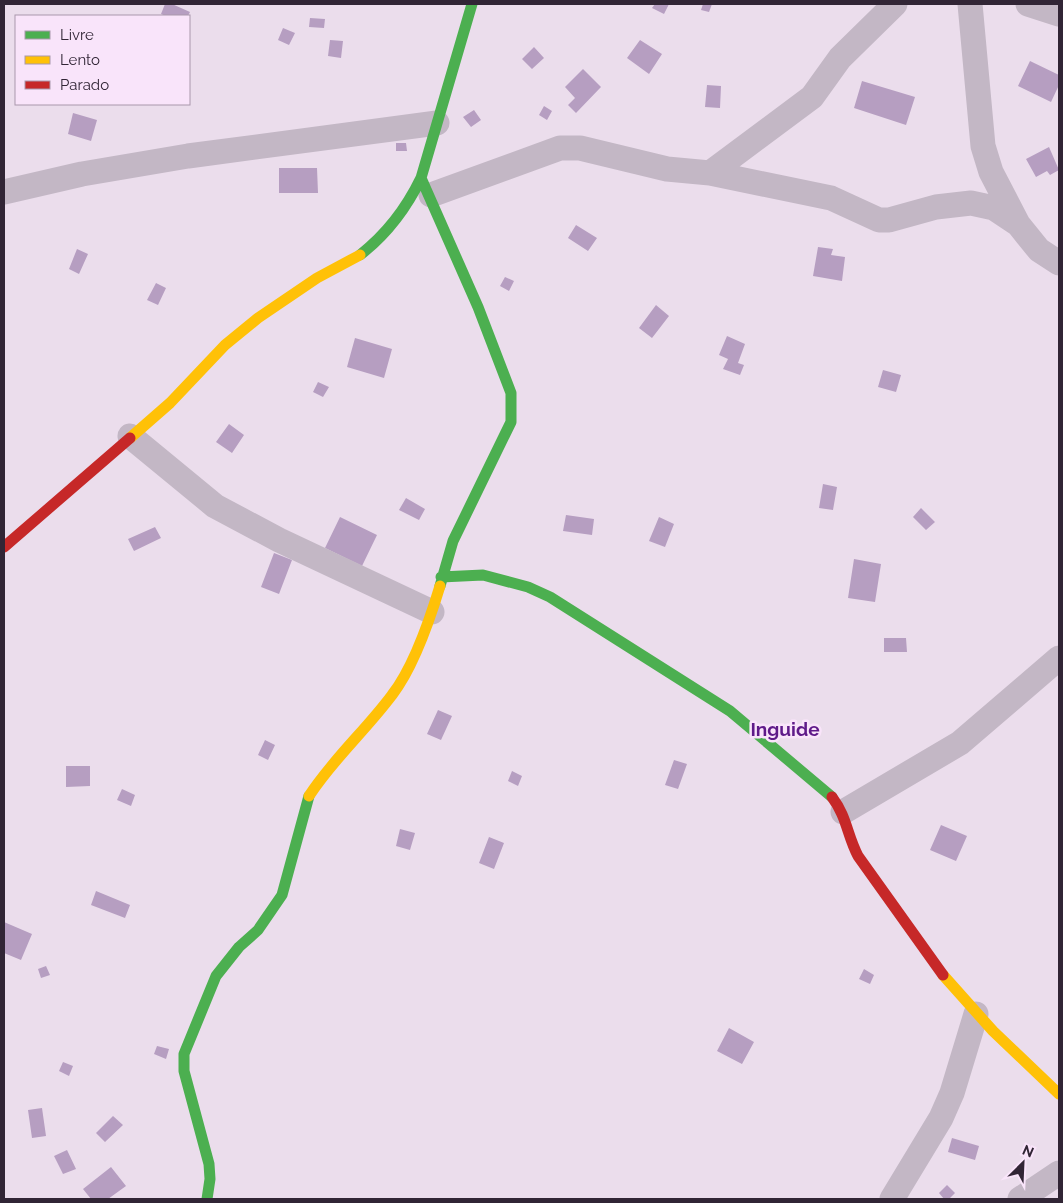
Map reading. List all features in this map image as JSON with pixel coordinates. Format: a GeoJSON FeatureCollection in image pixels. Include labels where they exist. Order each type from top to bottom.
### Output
{"type":"FeatureCollection","features":[{"type":"Feature","properties":{"kind":"street"},"geometry":{"type":"LineString","coordinates":[[206,1199],[210,1179],[209,1164],[183,1061],[189,1040],[216,976],[238,947],[258,930],[282,895],[309,795],[341,752],[393,694],[432,612],[452,541],[511,422],[511,393],[478,307],[426,186],[437,123],[472,4]]}},
{"type":"Feature","properties":{"kind":"street"},"geometry":{"type":"LineString","coordinates":[[710,173],[812,97],[845,53],[896,4]]}},
{"type":"Feature","properties":{"kind":"street"},"geometry":{"type":"LineString","coordinates":[[970,4],[983,146],[992,172],[1018,224],[1039,250],[1059,263]]}},
{"type":"Feature","properties":{"kind":"street"},"geometry":{"type":"LineString","coordinates":[[1028,4],[1059,14]]}},
{"type":"Feature","properties":{"kind":"street"},"geometry":{"type":"LineString","coordinates":[[4,192],[82,174],[188,156],[437,123]]}},
{"type":"Feature","properties":{"kind":"street"},"geometry":{"type":"LineString","coordinates":[[4,547],[170,403],[225,345],[258,318],[317,278],[361,255],[387,232],[410,201],[426,186],[560,148],[580,148],[667,169],[710,173],[831,198],[879,220],[889,220],[936,207],[971,203],[994,208],[1018,224]]}},
{"type":"Feature","properties":{"kind":"street"},"geometry":{"type":"LineString","coordinates":[[130,436],[215,506],[279,540],[432,612]]}},
{"type":"Feature","properties":{"kind":"street"},"geometry":{"type":"LineString","coordinates":[[441,577],[483,575],[504,579],[550,597],[730,711],[816,782],[843,812],[851,844],[916,940],[976,1014],[1011,1050],[1059,1094]]}},
{"type":"Feature","properties":{"kind":"street"},"geometry":{"type":"LineString","coordinates":[[843,812],[960,743],[1059,658]]}},
{"type":"Feature","properties":{"kind":"street"},"geometry":{"type":"LineString","coordinates":[[892,1199],[941,1118],[952,1093],[976,1014]]}},
{"type":"Feature","properties":{"kind":"street"},"geometry":{"type":"LineString","coordinates":[[1020,1199],[1059,1173]]}},
{"type":"Feature","properties":{"kind":"building"},"geometry":{"type":"Polygon","coordinates":[[[165,4],[172,4],[190,12],[188,15],[161,14],[165,4]]]}},
{"type":"Feature","properties":{"kind":"building"},"geometry":{"type":"Polygon","coordinates":[[[655,4],[669,4],[664,14],[652,8],[655,4]]]}},
{"type":"Feature","properties":{"kind":"building"},"geometry":{"type":"Polygon","coordinates":[[[703,4],[712,4],[709,12],[701,10],[703,4]]]}},
{"type":"Feature","properties":{"kind":"building"},"geometry":{"type":"Polygon","coordinates":[[[310,18],[325,19],[324,28],[309,27],[310,18]]]}},
{"type":"Feature","properties":{"kind":"building"},"geometry":{"type":"Polygon","coordinates":[[[283,28],[295,33],[289,45],[278,40],[283,28]]]}},
{"type":"Feature","properties":{"kind":"building"},"geometry":{"type":"Polygon","coordinates":[[[330,40],[343,41],[341,58],[328,56],[330,40]]]}},
{"type":"Feature","properties":{"kind":"building"},"geometry":{"type":"Polygon","coordinates":[[[640,40],[662,54],[649,74],[627,58],[640,40]]]}},
{"type":"Feature","properties":{"kind":"building"},"geometry":{"type":"Polygon","coordinates":[[[534,47],[544,58],[532,69],[522,59],[534,47]]]}},
{"type":"Feature","properties":{"kind":"building"},"geometry":{"type":"Polygon","coordinates":[[[1030,61],[1059,75],[1059,85],[1051,102],[1018,86],[1030,61]]]}},
{"type":"Feature","properties":{"kind":"building"},"geometry":{"type":"Polygon","coordinates":[[[583,69],[601,87],[576,113],[568,105],[575,98],[565,87],[583,69]]]}},
{"type":"Feature","properties":{"kind":"building"},"geometry":{"type":"Polygon","coordinates":[[[862,81],[915,97],[906,125],[854,108],[862,81]]]}},
{"type":"Feature","properties":{"kind":"building"},"geometry":{"type":"Polygon","coordinates":[[[707,85],[721,86],[720,108],[705,107],[707,85]]]}},
{"type":"Feature","properties":{"kind":"building"},"geometry":{"type":"Polygon","coordinates":[[[544,106],[552,111],[547,120],[539,115],[544,106]]]}},
{"type":"Feature","properties":{"kind":"building"},"geometry":{"type":"Polygon","coordinates":[[[474,110],[481,120],[471,127],[463,117],[474,110]]]}},
{"type":"Feature","properties":{"kind":"building"},"geometry":{"type":"Polygon","coordinates":[[[73,113],[97,120],[91,141],[68,134],[73,113]]]}},
{"type":"Feature","properties":{"kind":"building"},"geometry":{"type":"Polygon","coordinates":[[[396,143],[406,143],[407,151],[396,151],[396,143]]]}},
{"type":"Feature","properties":{"kind":"building"},"geometry":{"type":"Polygon","coordinates":[[[1049,147],[1059,170],[1050,175],[1047,171],[1036,177],[1026,159],[1049,147]]]}},
{"type":"Feature","properties":{"kind":"building"},"geometry":{"type":"Polygon","coordinates":[[[279,168],[317,168],[318,193],[279,193],[279,168]]]}},
{"type":"Feature","properties":{"kind":"building"},"geometry":{"type":"Polygon","coordinates":[[[576,225],[597,238],[588,251],[568,238],[576,225]]]}},
{"type":"Feature","properties":{"kind":"building"},"geometry":{"type":"Polygon","coordinates":[[[818,247],[833,249],[831,255],[845,257],[842,281],[813,276],[818,247]]]}},
{"type":"Feature","properties":{"kind":"building"},"geometry":{"type":"Polygon","coordinates":[[[77,249],[88,254],[79,274],[69,269],[77,249]]]}},
{"type":"Feature","properties":{"kind":"building"},"geometry":{"type":"Polygon","coordinates":[[[505,277],[514,281],[509,291],[500,286],[505,277]]]}},
{"type":"Feature","properties":{"kind":"building"},"geometry":{"type":"Polygon","coordinates":[[[156,283],[166,288],[158,305],[147,300],[156,283]]]}},
{"type":"Feature","properties":{"kind":"building"},"geometry":{"type":"Polygon","coordinates":[[[656,305],[669,316],[652,338],[639,328],[656,305]]]}},
{"type":"Feature","properties":{"kind":"building"},"geometry":{"type":"Polygon","coordinates":[[[727,336],[745,344],[738,363],[744,365],[740,375],[723,369],[728,359],[719,355],[727,336]]]}},
{"type":"Feature","properties":{"kind":"building"},"geometry":{"type":"Polygon","coordinates":[[[355,338],[392,349],[384,378],[347,367],[355,338]]]}},
{"type":"Feature","properties":{"kind":"building"},"geometry":{"type":"Polygon","coordinates":[[[883,370],[901,375],[896,392],[878,387],[883,370]]]}},
{"type":"Feature","properties":{"kind":"building"},"geometry":{"type":"Polygon","coordinates":[[[318,382],[329,387],[323,397],[313,392],[318,382]]]}},
{"type":"Feature","properties":{"kind":"building"},"geometry":{"type":"Polygon","coordinates":[[[229,424],[244,435],[232,453],[216,442],[229,424]]]}},
{"type":"Feature","properties":{"kind":"building"},"geometry":{"type":"Polygon","coordinates":[[[823,484],[837,487],[833,510],[819,508],[823,484]]]}},
{"type":"Feature","properties":{"kind":"building"},"geometry":{"type":"Polygon","coordinates":[[[406,498],[425,509],[419,520],[399,510],[406,498]]]}},
{"type":"Feature","properties":{"kind":"building"},"geometry":{"type":"Polygon","coordinates":[[[921,508],[935,522],[926,530],[913,517],[921,508]]]}},
{"type":"Feature","properties":{"kind":"building"},"geometry":{"type":"Polygon","coordinates":[[[566,515],[594,519],[592,535],[563,531],[566,515]]]}},
{"type":"Feature","properties":{"kind":"building"},"geometry":{"type":"Polygon","coordinates":[[[340,517],[377,535],[362,566],[325,548],[340,517]]]}},
{"type":"Feature","properties":{"kind":"building"},"geometry":{"type":"Polygon","coordinates":[[[659,517],[674,524],[665,547],[649,541],[659,517]]]}},
{"type":"Feature","properties":{"kind":"building"},"geometry":{"type":"Polygon","coordinates":[[[155,527],[161,538],[134,551],[128,539],[155,527]]]}},
{"type":"Feature","properties":{"kind":"building"},"geometry":{"type":"Polygon","coordinates":[[[274,553],[292,560],[279,594],[261,587],[274,553]]]}},
{"type":"Feature","properties":{"kind":"building"},"geometry":{"type":"Polygon","coordinates":[[[854,559],[881,564],[875,602],[848,598],[854,559]]]}},
{"type":"Feature","properties":{"kind":"building"},"geometry":{"type":"Polygon","coordinates":[[[884,638],[906,638],[907,652],[884,652],[884,638]]]}},
{"type":"Feature","properties":{"kind":"building"},"geometry":{"type":"Polygon","coordinates":[[[438,710],[452,716],[441,740],[427,734],[438,710]]]}},
{"type":"Feature","properties":{"kind":"building"},"geometry":{"type":"Polygon","coordinates":[[[265,740],[275,745],[268,760],[258,755],[265,740]]]}},
{"type":"Feature","properties":{"kind":"building"},"geometry":{"type":"Polygon","coordinates":[[[674,760],[687,764],[678,789],[665,785],[674,760]]]}},
{"type":"Feature","properties":{"kind":"building"},"geometry":{"type":"Polygon","coordinates":[[[66,766],[90,766],[90,786],[66,787],[66,766]]]}},
{"type":"Feature","properties":{"kind":"building"},"geometry":{"type":"Polygon","coordinates":[[[512,771],[522,776],[518,786],[508,781],[512,771]]]}},
{"type":"Feature","properties":{"kind":"building"},"geometry":{"type":"Polygon","coordinates":[[[122,789],[135,795],[131,806],[117,800],[122,789]]]}},
{"type":"Feature","properties":{"kind":"building"},"geometry":{"type":"Polygon","coordinates":[[[941,825],[967,836],[956,861],[930,850],[941,825]]]}},
{"type":"Feature","properties":{"kind":"building"},"geometry":{"type":"Polygon","coordinates":[[[400,829],[415,833],[410,850],[396,846],[400,829]]]}},
{"type":"Feature","properties":{"kind":"building"},"geometry":{"type":"Polygon","coordinates":[[[489,837],[504,843],[494,869],[479,863],[489,837]]]}},
{"type":"Feature","properties":{"kind":"building"},"geometry":{"type":"Polygon","coordinates":[[[96,891],[130,905],[125,918],[91,905],[96,891]]]}},
{"type":"Feature","properties":{"kind":"building"},"geometry":{"type":"Polygon","coordinates":[[[4,922],[32,934],[21,960],[4,953],[4,922]]]}},
{"type":"Feature","properties":{"kind":"building"},"geometry":{"type":"Polygon","coordinates":[[[46,966],[50,975],[41,978],[38,969],[46,966]]]}},
{"type":"Feature","properties":{"kind":"building"},"geometry":{"type":"Polygon","coordinates":[[[864,969],[874,975],[870,984],[859,979],[864,969]]]}},
{"type":"Feature","properties":{"kind":"building"},"geometry":{"type":"Polygon","coordinates":[[[729,1028],[754,1042],[742,1064],[717,1051],[729,1028]]]}},
{"type":"Feature","properties":{"kind":"building"},"geometry":{"type":"Polygon","coordinates":[[[157,1046],[169,1049],[166,1059],[154,1054],[157,1046]]]}},
{"type":"Feature","properties":{"kind":"building"},"geometry":{"type":"Polygon","coordinates":[[[63,1062],[73,1066],[69,1076],[59,1071],[63,1062]]]}},
{"type":"Feature","properties":{"kind":"building"},"geometry":{"type":"Polygon","coordinates":[[[42,1108],[46,1136],[32,1138],[28,1110],[42,1108]]]}},
{"type":"Feature","properties":{"kind":"building"},"geometry":{"type":"Polygon","coordinates":[[[113,1116],[123,1125],[105,1142],[96,1133],[113,1116]]]}},
{"type":"Feature","properties":{"kind":"building"},"geometry":{"type":"Polygon","coordinates":[[[952,1138],[979,1146],[975,1160],[948,1152],[952,1138]]]}},
{"type":"Feature","properties":{"kind":"building"},"geometry":{"type":"Polygon","coordinates":[[[67,1150],[76,1169],[63,1174],[54,1156],[67,1150]]]}},
{"type":"Feature","properties":{"kind":"building"},"geometry":{"type":"Polygon","coordinates":[[[111,1167],[126,1186],[108,1199],[91,1199],[83,1189],[111,1167]]]}},
{"type":"Feature","properties":{"kind":"building"},"geometry":{"type":"Polygon","coordinates":[[[947,1185],[955,1193],[949,1199],[944,1199],[939,1193],[947,1185]]]}},
{"type":"Feature","properties":{"kind":"traffic: fast"},"geometry":{"type":"LineString","coordinates":[[360,255],[395,220],[421,178],[472,4]]}},
{"type":"Feature","properties":{"kind":"traffic: fast"},"geometry":{"type":"LineString","coordinates":[[421,178],[478,307],[511,393],[511,422],[453,541],[440,586]]}},
{"type":"Feature","properties":{"kind":"traffic: fast"},"geometry":{"type":"LineString","coordinates":[[441,577],[483,575],[528,587],[550,597],[730,711],[832,797]]}},
{"type":"Feature","properties":{"kind":"traffic: fast"},"geometry":{"type":"LineString","coordinates":[[207,1199],[210,1179],[209,1164],[184,1071],[184,1054],[216,976],[239,947],[258,930],[282,895],[309,796]]}},
{"type":"Feature","properties":{"kind":"traffic: slow"},"geometry":{"type":"LineString","coordinates":[[130,438],[170,403],[225,345],[258,318],[317,278],[360,255]]}},
{"type":"Feature","properties":{"kind":"traffic: slow"},"geometry":{"type":"LineString","coordinates":[[309,796],[318,782],[382,708],[400,684],[420,643],[440,586]]}},
{"type":"Feature","properties":{"kind":"traffic: slow"},"geometry":{"type":"LineString","coordinates":[[943,975],[993,1031],[1059,1094]]}},
{"type":"Feature","properties":{"kind":"traffic: jam"},"geometry":{"type":"LineString","coordinates":[[4,547],[130,438]]}},
{"type":"Feature","properties":{"kind":"traffic: jam"},"geometry":{"type":"LineString","coordinates":[[832,797],[841,812],[858,856],[943,975]]}},
{"type":"Feature","properties":{"kind":"district","name":"Inguide"},"geometry":{"type":"Point","coordinates":[785,729]}}]}
